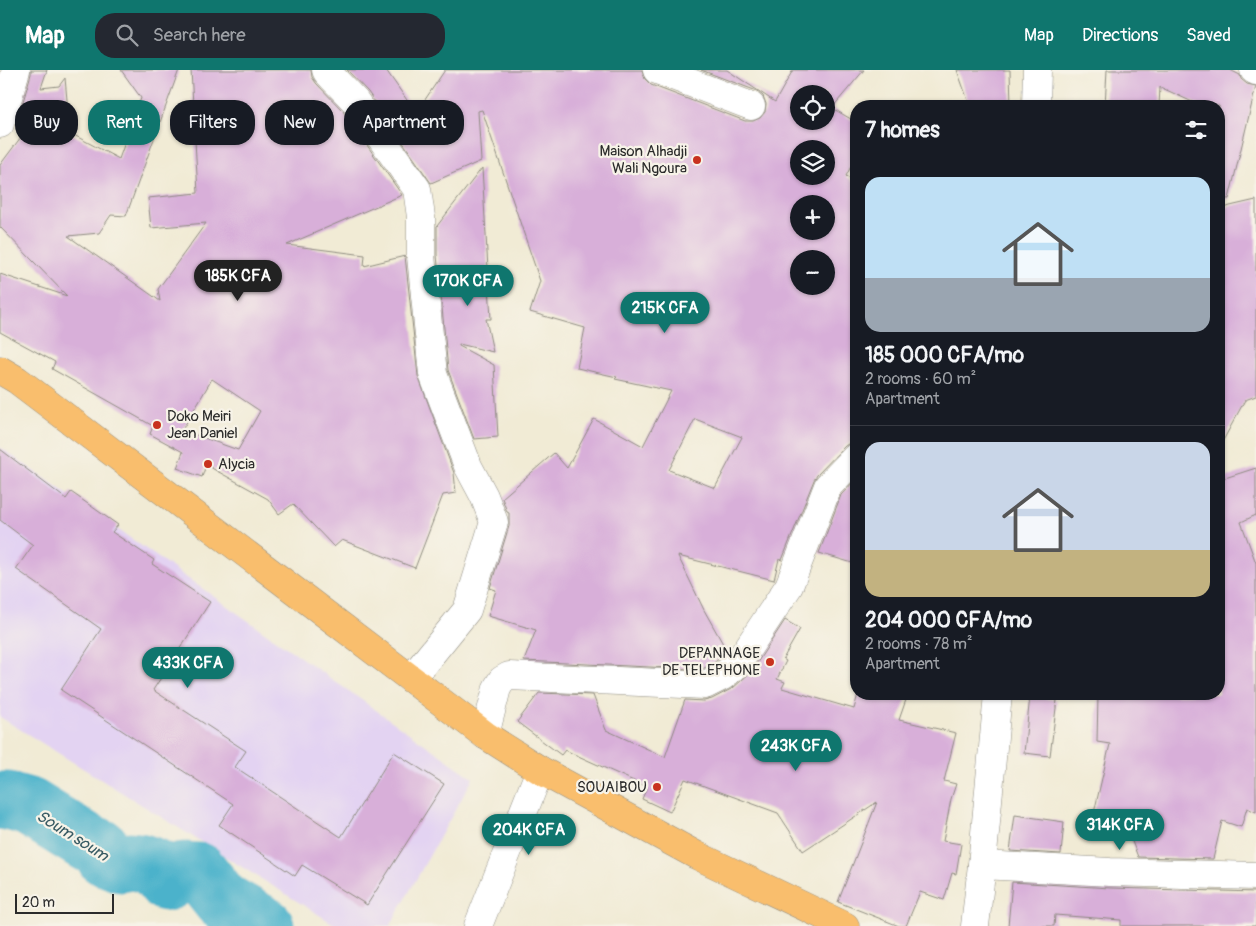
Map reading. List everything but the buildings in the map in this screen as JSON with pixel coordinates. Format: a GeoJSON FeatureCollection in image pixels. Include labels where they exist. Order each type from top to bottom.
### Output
{"type":"FeatureCollection","features":[{"type":"Feature","properties":{"kind":"main road"},"geometry":{"type":"LineString","coordinates":[[0,370],[17,380],[485,735],[540,770],[696,855],[845,926]]}},
{"type":"Feature","properties":{"kind":"street"},"geometry":{"type":"LineString","coordinates":[[0,124],[16,70]]}},
{"type":"Feature","properties":{"kind":"street"},"geometry":{"type":"LineString","coordinates":[[326,70],[356,101],[417,189],[422,217],[421,256],[433,374],[468,466],[484,496],[494,522],[467,610],[411,679]]}},
{"type":"Feature","properties":{"kind":"street"},"geometry":{"type":"LineString","coordinates":[[656,70],[751,106]]}},
{"type":"Feature","properties":{"kind":"street"},"geometry":{"type":"LineString","coordinates":[[1036,70],[1036,100]]}},
{"type":"Feature","properties":{"kind":"street"},"geometry":{"type":"LineString","coordinates":[[485,735],[497,688],[502,680],[509,676],[705,685],[723,676],[738,663],[790,586],[828,486],[850,463]]}},
{"type":"Feature","properties":{"kind":"street"},"geometry":{"type":"LineString","coordinates":[[975,926],[997,700]]}},
{"type":"Feature","properties":{"kind":"street"},"geometry":{"type":"LineString","coordinates":[[478,926],[540,770]]}},
{"type":"Feature","properties":{"kind":"street"},"geometry":{"type":"LineString","coordinates":[[982,865],[1110,872],[1256,876]]}},
{"type":"Feature","properties":{"kind":"shaded area"},"geometry":{"type":"Polygon","coordinates":[[[0,447],[473,778],[390,926],[337,926],[0,717],[0,447]]]}},
{"type":"Feature","properties":{"kind":"waterway","name":"Soum soum"},"geometry":{"type":"LineString","coordinates":[[0,801],[8,801],[29,807],[86,842],[101,848],[105,857],[121,863],[139,862],[154,867],[166,882],[183,871],[199,872],[222,901],[265,926]]}},
{"type":"Feature","properties":{"kind":"place","name":"Maison Alhadji Wali Ngoura"},"geometry":{"type":"Point","coordinates":[697,160]}},
{"type":"Feature","properties":{"kind":"place","name":"Doko Meiri Jean Daniel"},"geometry":{"type":"Point","coordinates":[157,425]}},
{"type":"Feature","properties":{"kind":"place","name":"Alycia"},"geometry":{"type":"Point","coordinates":[208,464]}},
{"type":"Feature","properties":{"kind":"place","name":"DEPANNAGE DE TELEPHONE"},"geometry":{"type":"Point","coordinates":[770,662]}},
{"type":"Feature","properties":{"kind":"place","name":"SOUAIBOU"},"geometry":{"type":"Point","coordinates":[657,787]}}]}
